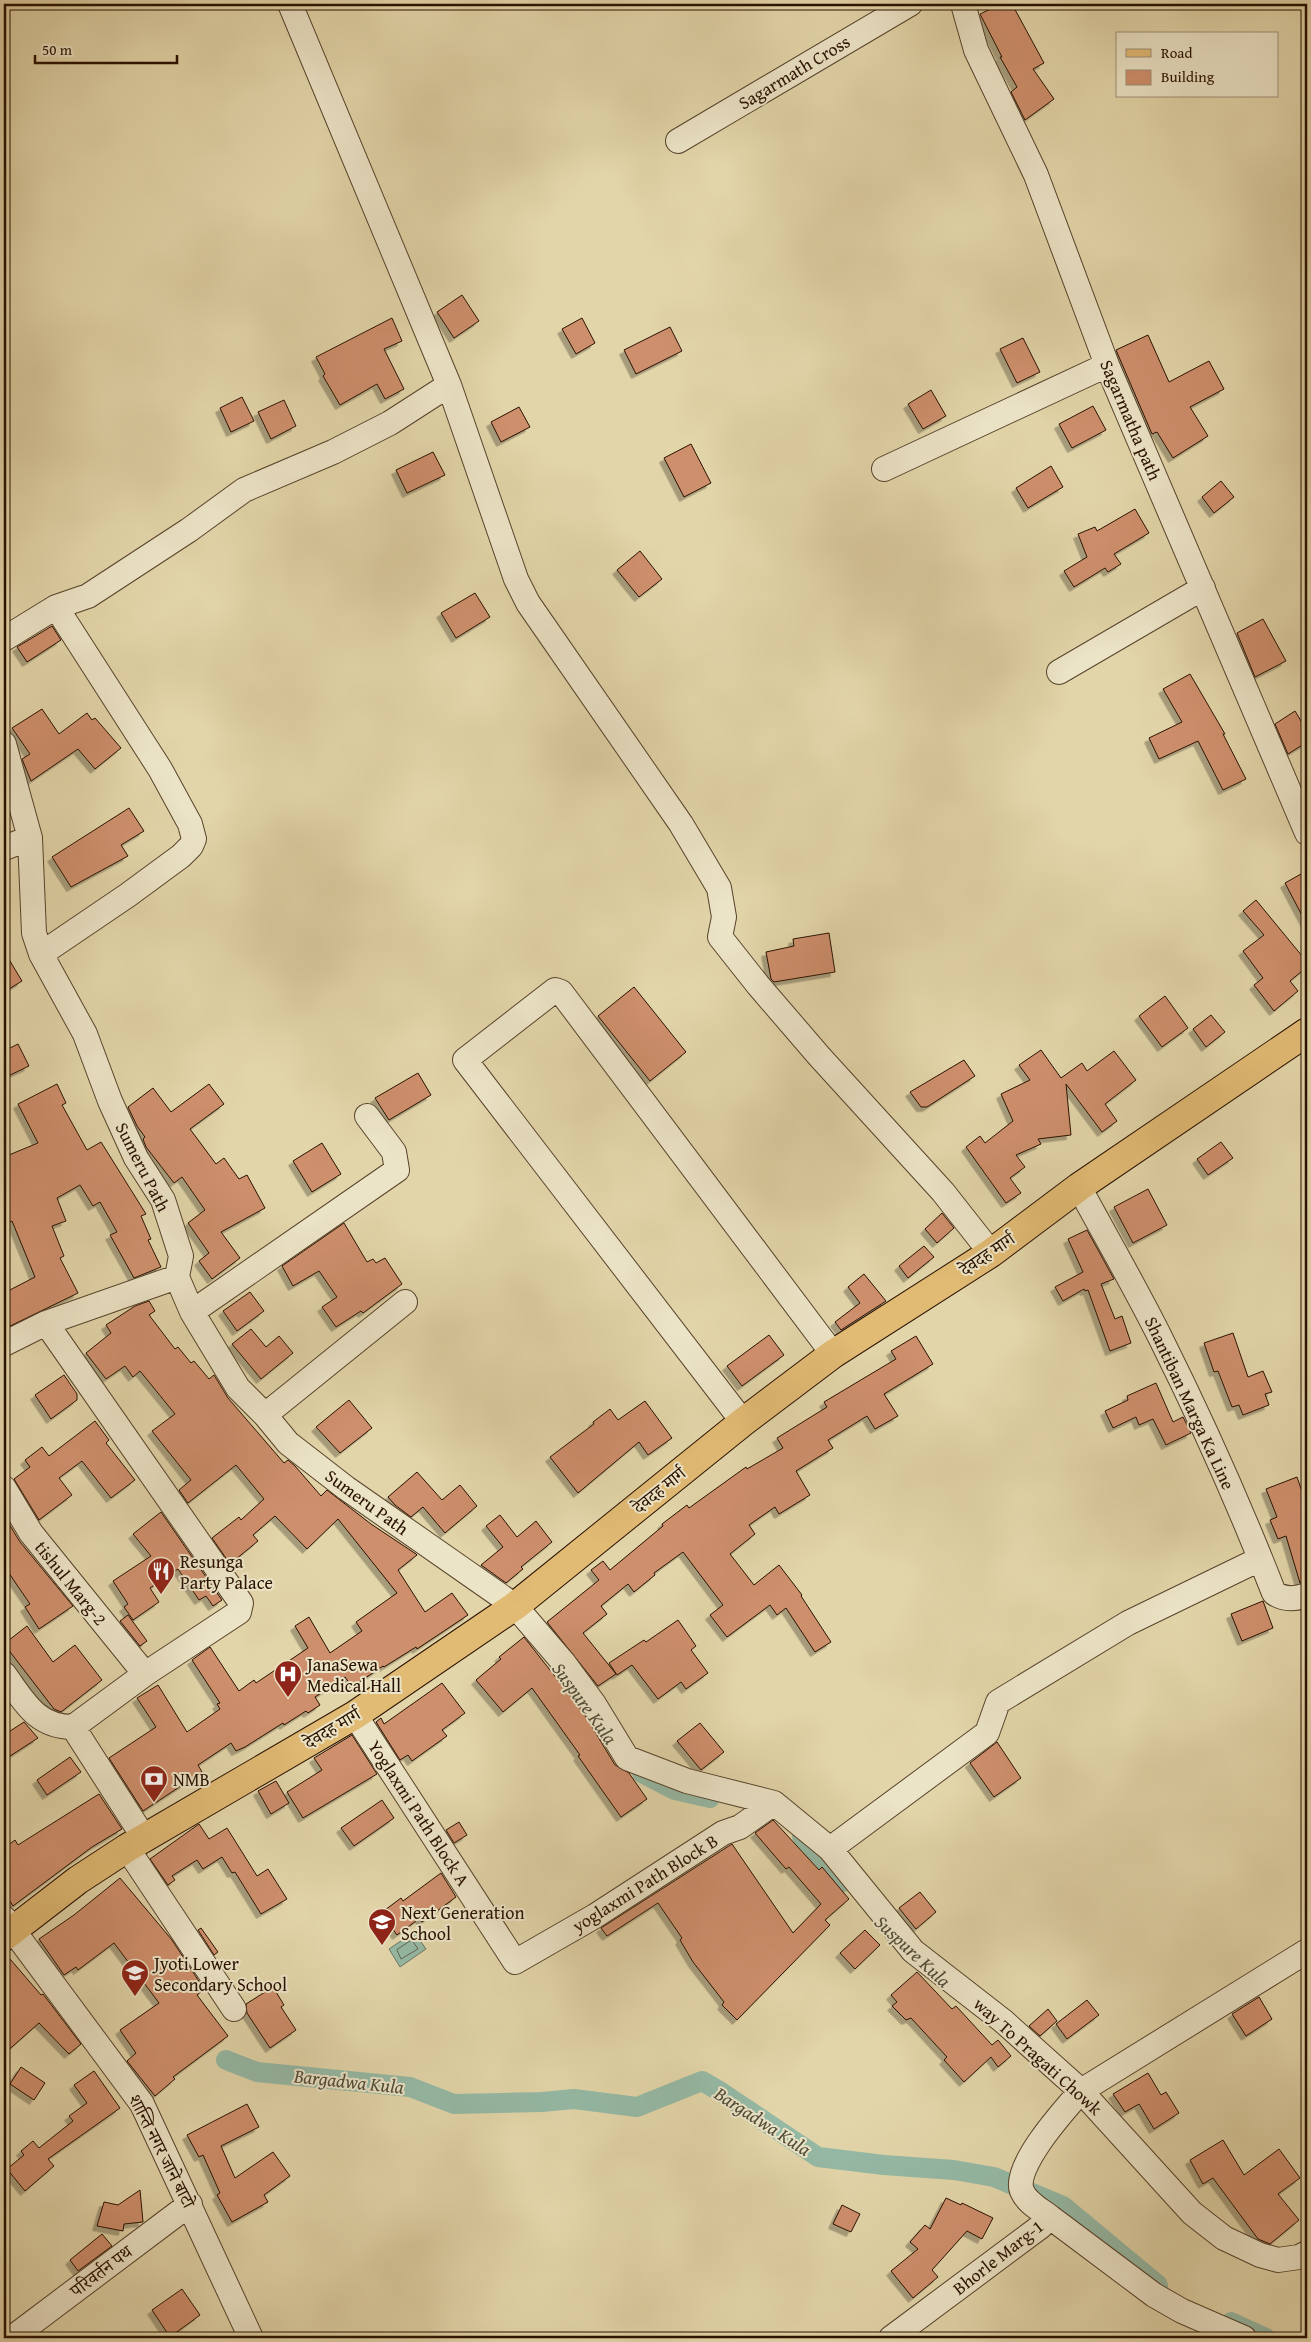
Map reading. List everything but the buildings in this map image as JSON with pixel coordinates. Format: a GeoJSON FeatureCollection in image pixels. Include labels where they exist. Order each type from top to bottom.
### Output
{"type":"FeatureCollection","features":[{"type":"Feature","properties":{"kind":"main road","name":"देवदह मार्ग"},"geometry":{"type":"LineString","coordinates":[[7,1928],[134,1844],[355,1715],[515,1606],[743,1422],[833,1354],[990,1253],[1079,1187],[1307,1032]]}},
{"type":"Feature","properties":{"kind":"street"},"geometry":{"type":"LineString","coordinates":[[290,4],[449,385],[516,579],[528,603],[681,824],[720,888],[724,917],[720,937],[819,1056],[943,1192],[990,1253]]}},
{"type":"Feature","properties":{"kind":"street","name":"Sagarmath Cross"},"geometry":{"type":"LineString","coordinates":[[678,141],[910,4]]}},
{"type":"Feature","properties":{"kind":"street","name":"Sagarmatha path"},"geometry":{"type":"LineString","coordinates":[[962,4],[976,50],[1036,175],[1107,365],[1307,833]]}},
{"type":"Feature","properties":{"kind":"street"},"geometry":{"type":"LineString","coordinates":[[884,469],[1107,365]]}},
{"type":"Feature","properties":{"kind":"street"},"geometry":{"type":"LineString","coordinates":[[4,640],[56,607],[88,596],[189,530],[244,490],[333,452],[390,423],[449,385]]}},
{"type":"Feature","properties":{"kind":"street"},"geometry":{"type":"LineString","coordinates":[[1059,672],[1203,588]]}},
{"type":"Feature","properties":{"kind":"street"},"geometry":{"type":"LineString","coordinates":[[42,954],[181,856],[191,846],[194,839],[190,824],[160,769],[56,607]]}},
{"type":"Feature","properties":{"kind":"street","name":"Sumeru Path"},"geometry":{"type":"LineString","coordinates":[[4,744],[30,838],[34,933],[42,954],[85,1034],[110,1101],[136,1158],[163,1200],[182,1256],[177,1277],[192,1312],[238,1388],[265,1415],[288,1443],[331,1477],[515,1606]]}},
{"type":"Feature","properties":{"kind":"street"},"geometry":{"type":"LineString","coordinates":[[4,848],[30,838]]}},
{"type":"Feature","properties":{"kind":"street"},"geometry":{"type":"LineString","coordinates":[[743,1422],[465,1060],[555,990],[561,992],[833,1354]]}},
{"type":"Feature","properties":{"kind":"street"},"geometry":{"type":"LineString","coordinates":[[192,1312],[396,1170],[394,1152],[367,1116]]}},
{"type":"Feature","properties":{"kind":"street","name":"Shantiban Marga Ka Line"},"geometry":{"type":"LineString","coordinates":[[1079,1187],[1163,1344],[1223,1470],[1274,1593],[1280,1598],[1298,1598],[1307,1595]]}},
{"type":"Feature","properties":{"kind":"street"},"geometry":{"type":"LineString","coordinates":[[4,1344],[46,1323],[177,1277]]}},
{"type":"Feature","properties":{"kind":"street"},"geometry":{"type":"LineString","coordinates":[[265,1415],[405,1302]]}},
{"type":"Feature","properties":{"kind":"street"},"geometry":{"type":"LineString","coordinates":[[4,1674],[41,1720],[60,1727],[73,1727],[145,1674],[239,1612],[241,1603],[46,1323]]}},
{"type":"Feature","properties":{"kind":"street","name":"tishul Marg-2"},"geometry":{"type":"LineString","coordinates":[[4,1488],[31,1533],[145,1674]]}},
{"type":"Feature","properties":{"kind":"street"},"geometry":{"type":"LineString","coordinates":[[830,1848],[987,1733],[998,1702],[1128,1623],[1260,1558]]}},
{"type":"Feature","properties":{"kind":"street","name":"way To Pragati Chowk"},"geometry":{"type":"LineString","coordinates":[[515,1606],[578,1683],[628,1758],[687,1782],[774,1803],[830,1848],[913,1951],[996,2015],[1081,2091],[1192,2213],[1224,2238],[1260,2256],[1278,2260],[1299,2257],[1307,2253]]}},
{"type":"Feature","properties":{"kind":"street","name":"Yoglaxmi Path Block A"},"geometry":{"type":"LineString","coordinates":[[355,1715],[515,1962]]}},
{"type":"Feature","properties":{"kind":"street"},"geometry":{"type":"LineString","coordinates":[[73,1727],[139,1830],[134,1844],[234,2008]]}},
{"type":"Feature","properties":{"kind":"street","name":"yoglaxmi Path Block B"},"geometry":{"type":"LineString","coordinates":[[515,1962],[595,1916],[723,1834],[740,1827],[774,1803]]}},
{"type":"Feature","properties":{"kind":"street","name":"शान्ति नगर जाने बाटो"},"geometry":{"type":"LineString","coordinates":[[7,1928],[142,2104],[251,2338]]}},
{"type":"Feature","properties":{"kind":"street"},"geometry":{"type":"LineString","coordinates":[[1081,2091],[1307,1951]]}},
{"type":"Feature","properties":{"kind":"street","name":"Bhorle Marg-1"},"geometry":{"type":"LineString","coordinates":[[892,2338],[1034,2232],[1050,2217],[1029,2201],[1021,2190],[1022,2178],[1036,2147],[1053,2122],[1081,2091]]}},
{"type":"Feature","properties":{"kind":"street","name":"परिवर्तन पथ"},"geometry":{"type":"LineString","coordinates":[[12,2338],[190,2204]]}},
{"type":"Feature","properties":{"kind":"street"},"geometry":{"type":"LineString","coordinates":[[1050,2217],[1154,2296],[1182,2311],[1244,2338]]}},
{"type":"Feature","properties":{"kind":"water"},"geometry":{"type":"Polygon","coordinates":[[[414,1932],[426,1949],[400,1967],[389,1949],[414,1932]]]}},
{"type":"Feature","properties":{"kind":"waterway","name":"Suspure Kula"},"geometry":{"type":"LineString","coordinates":[[642,1773],[675,1790],[710,1798]]}},
{"type":"Feature","properties":{"kind":"waterway","name":"Suspure Kula"},"geometry":{"type":"LineString","coordinates":[[802,1836],[843,1882]]}},
{"type":"Feature","properties":{"kind":"waterway","name":"Bargadwa Kula"},"geometry":{"type":"LineString","coordinates":[[226,2060],[257,2072],[410,2087],[454,2104],[542,2102],[574,2099],[637,2107],[702,2081],[818,2157],[884,2165],[954,2170],[994,2177],[1063,2206],[1158,2285]]}},
{"type":"Feature","properties":{"kind":"waterway","name":"Bargadwa Kula"},"geometry":{"type":"LineString","coordinates":[[1231,2322],[1266,2338]]}},
{"type":"Feature","properties":{"kind":"place","name":"Resunga Party Palace"},"geometry":{"type":"Point","coordinates":[161,1595]}},
{"type":"Feature","properties":{"kind":"place","name":"JanaSewa Medical Hall"},"geometry":{"type":"Point","coordinates":[288,1698]}},
{"type":"Feature","properties":{"kind":"place","name":"NMB"},"geometry":{"type":"Point","coordinates":[154,1803]}},
{"type":"Feature","properties":{"kind":"place","name":"Next Generation School"},"geometry":{"type":"Point","coordinates":[382,1946]}},
{"type":"Feature","properties":{"kind":"place","name":"Jyoti Lower Secondary School"},"geometry":{"type":"Point","coordinates":[135,1997]}}]}
